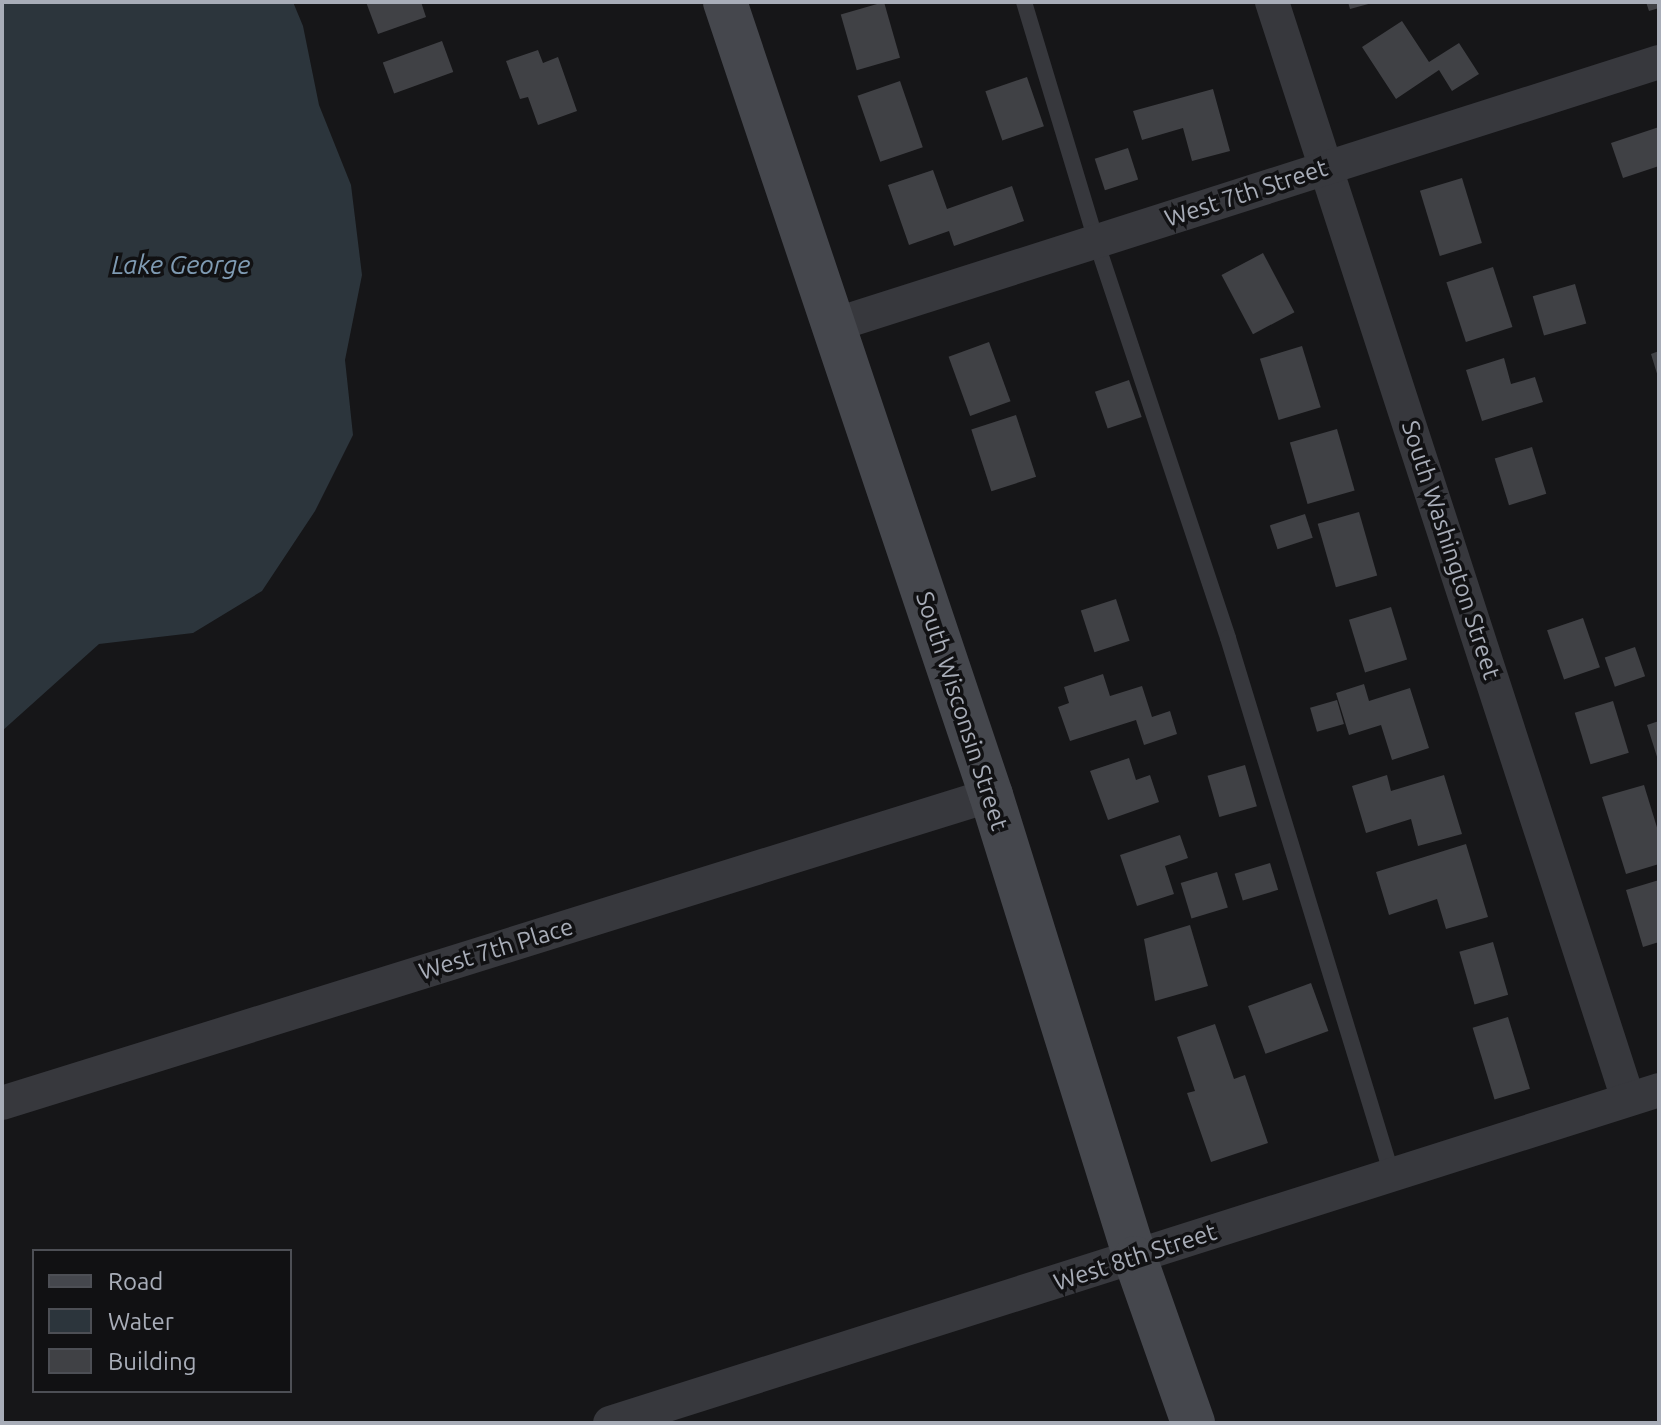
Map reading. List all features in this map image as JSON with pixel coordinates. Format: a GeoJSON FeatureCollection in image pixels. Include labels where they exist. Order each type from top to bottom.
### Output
{"type":"FeatureCollection","features":[{"type":"Feature","properties":{"kind":"street","name":"South Wisconsin Street"},"geometry":{"type":"LineString","coordinates":[[725,2],[991,795],[1135,1258],[1193,1423]]}},
{"type":"Feature","properties":{"kind":"street","name":"South Washington Street"},"geometry":{"type":"LineString","coordinates":[[1272,2],[1644,1094]]}},
{"type":"Feature","properties":{"kind":"street","name":"West 7th Street"},"geometry":{"type":"LineString","coordinates":[[834,325],[1659,62]]}},
{"type":"Feature","properties":{"kind":"street","name":"West 7th Place"},"geometry":{"type":"LineString","coordinates":[[2,1103],[991,795]]}},
{"type":"Feature","properties":{"kind":"street","name":"West 8th Street"},"geometry":{"type":"LineString","coordinates":[[610,1423],[1644,1094]]}},
{"type":"Feature","properties":{"kind":"lane"},"geometry":{"type":"LineString","coordinates":[[1024,2],[1096,241],[1228,638],[1392,1175]]}},
{"type":"Feature","properties":{"kind":"water","name":"Lake George"},"geometry":{"type":"Polygon","coordinates":[[[2,2],[293,2],[303,26],[319,105],[351,185],[362,275],[345,360],[353,435],[315,511],[262,591],[193,633],[99,644],[2,731],[2,2]]]}},
{"type":"Feature","properties":{"kind":"building"},"geometry":{"type":"Polygon","coordinates":[[[366,2],[421,2],[426,17],[378,34],[366,2]]]}},
{"type":"Feature","properties":{"kind":"building"},"geometry":{"type":"Polygon","coordinates":[[[884,2],[900,58],[857,70],[841,14],[884,2]]]}},
{"type":"Feature","properties":{"kind":"building"},"geometry":{"type":"Polygon","coordinates":[[[1348,2],[1372,2],[1372,3],[1350,9],[1348,2]]]}},
{"type":"Feature","properties":{"kind":"building"},"geometry":{"type":"Polygon","coordinates":[[[1646,2],[1659,2],[1659,8],[1649,11],[1646,2]]]}},
{"type":"Feature","properties":{"kind":"building"},"geometry":{"type":"Polygon","coordinates":[[[1402,21],[1429,62],[1459,43],[1479,74],[1452,91],[1439,70],[1396,99],[1362,47],[1402,21]]]}},
{"type":"Feature","properties":{"kind":"building"},"geometry":{"type":"Polygon","coordinates":[[[442,41],[453,72],[394,94],[383,63],[442,41]]]}},
{"type":"Feature","properties":{"kind":"building"},"geometry":{"type":"Polygon","coordinates":[[[538,50],[543,63],[558,57],[577,111],[538,125],[528,97],[520,99],[506,61],[538,50]]]}},
{"type":"Feature","properties":{"kind":"building"},"geometry":{"type":"Polygon","coordinates":[[[1027,77],[1044,126],[1002,140],[985,91],[1027,77]]]}},
{"type":"Feature","properties":{"kind":"building"},"geometry":{"type":"Polygon","coordinates":[[[900,81],[923,147],[880,162],[857,96],[900,81]]]}},
{"type":"Feature","properties":{"kind":"building"},"geometry":{"type":"Polygon","coordinates":[[[1213,89],[1230,151],[1192,161],[1183,128],[1142,140],[1133,111],[1213,89]]]}},
{"type":"Feature","properties":{"kind":"building"},"geometry":{"type":"Polygon","coordinates":[[[1659,127],[1659,166],[1623,178],[1611,143],[1659,127]]]}},
{"type":"Feature","properties":{"kind":"building"},"geometry":{"type":"Polygon","coordinates":[[[1128,148],[1138,179],[1105,190],[1095,159],[1128,148]]]}},
{"type":"Feature","properties":{"kind":"building"},"geometry":{"type":"Polygon","coordinates":[[[933,170],[947,209],[1012,186],[1024,221],[954,246],[949,231],[909,245],[888,185],[933,170]]]}},
{"type":"Feature","properties":{"kind":"building"},"geometry":{"type":"Polygon","coordinates":[[[1462,178],[1482,243],[1440,256],[1420,191],[1462,178]]]}},
{"type":"Feature","properties":{"kind":"building"},"geometry":{"type":"Polygon","coordinates":[[[1263,253],[1294,312],[1253,334],[1222,275],[1263,253]]]}},
{"type":"Feature","properties":{"kind":"building"},"geometry":{"type":"Polygon","coordinates":[[[1493,267],[1512,327],[1466,342],[1446,282],[1493,267]]]}},
{"type":"Feature","properties":{"kind":"building"},"geometry":{"type":"Polygon","coordinates":[[[1575,284],[1586,323],[1544,336],[1533,296],[1575,284]]]}},
{"type":"Feature","properties":{"kind":"building"},"geometry":{"type":"Polygon","coordinates":[[[989,342],[1011,401],[970,416],[949,357],[989,342]]]}},
{"type":"Feature","properties":{"kind":"building"},"geometry":{"type":"Polygon","coordinates":[[[1302,346],[1321,407],[1279,420],[1260,359],[1302,346]]]}},
{"type":"Feature","properties":{"kind":"building"},"geometry":{"type":"Polygon","coordinates":[[[1659,351],[1659,377],[1658,377],[1651,354],[1659,351]]]}},
{"type":"Feature","properties":{"kind":"building"},"geometry":{"type":"Polygon","coordinates":[[[1504,358],[1511,384],[1535,377],[1543,402],[1482,421],[1466,370],[1504,358]]]}},
{"type":"Feature","properties":{"kind":"building"},"geometry":{"type":"Polygon","coordinates":[[[1129,380],[1142,417],[1108,429],[1095,392],[1129,380]]]}},
{"type":"Feature","properties":{"kind":"building"},"geometry":{"type":"Polygon","coordinates":[[[1016,415],[1036,477],[991,491],[971,430],[1016,415]]]}},
{"type":"Feature","properties":{"kind":"building"},"geometry":{"type":"Polygon","coordinates":[[[1337,429],[1355,491],[1308,504],[1290,443],[1337,429]]]}},
{"type":"Feature","properties":{"kind":"building"},"geometry":{"type":"Polygon","coordinates":[[[1532,447],[1546,494],[1509,505],[1495,458],[1532,447]]]}},
{"type":"Feature","properties":{"kind":"building"},"geometry":{"type":"Polygon","coordinates":[[[1359,512],[1377,575],[1336,587],[1318,524],[1359,512]]]}},
{"type":"Feature","properties":{"kind":"building"},"geometry":{"type":"Polygon","coordinates":[[[1305,514],[1313,538],[1278,549],[1270,525],[1305,514]]]}},
{"type":"Feature","properties":{"kind":"building"},"geometry":{"type":"Polygon","coordinates":[[[1116,599],[1130,641],[1094,652],[1081,610],[1116,599]]]}},
{"type":"Feature","properties":{"kind":"building"},"geometry":{"type":"Polygon","coordinates":[[[1391,607],[1407,660],[1365,672],[1349,620],[1391,607]]]}},
{"type":"Feature","properties":{"kind":"building"},"geometry":{"type":"Polygon","coordinates":[[[1583,618],[1600,667],[1564,680],[1547,630],[1583,618]]]}},
{"type":"Feature","properties":{"kind":"building"},"geometry":{"type":"Polygon","coordinates":[[[1635,647],[1645,676],[1615,687],[1605,657],[1635,647]]]}},
{"type":"Feature","properties":{"kind":"building"},"geometry":{"type":"Polygon","coordinates":[[[1103,674],[1110,696],[1142,686],[1152,717],[1170,711],[1177,734],[1144,745],[1136,720],[1070,741],[1058,707],[1069,703],[1064,687],[1103,674]]]}},
{"type":"Feature","properties":{"kind":"building"},"geometry":{"type":"Polygon","coordinates":[[[1364,684],[1369,701],[1410,688],[1429,748],[1392,760],[1381,725],[1349,735],[1336,693],[1364,684]]]}},
{"type":"Feature","properties":{"kind":"building"},"geometry":{"type":"Polygon","coordinates":[[[1337,700],[1344,724],[1317,732],[1310,708],[1337,700]]]}},
{"type":"Feature","properties":{"kind":"building"},"geometry":{"type":"Polygon","coordinates":[[[1613,701],[1629,753],[1591,764],[1575,713],[1613,701]]]}},
{"type":"Feature","properties":{"kind":"building"},"geometry":{"type":"Polygon","coordinates":[[[1659,721],[1659,760],[1658,760],[1647,725],[1659,721]]]}},
{"type":"Feature","properties":{"kind":"building"},"geometry":{"type":"Polygon","coordinates":[[[1129,758],[1136,780],[1150,775],[1159,802],[1108,820],[1090,771],[1129,758]]]}},
{"type":"Feature","properties":{"kind":"building"},"geometry":{"type":"Polygon","coordinates":[[[1245,765],[1257,806],[1219,817],[1208,776],[1245,765]]]}},
{"type":"Feature","properties":{"kind":"building"},"geometry":{"type":"Polygon","coordinates":[[[1387,775],[1391,791],[1444,775],[1462,834],[1418,846],[1411,819],[1366,833],[1352,786],[1387,775]]]}},
{"type":"Feature","properties":{"kind":"building"},"geometry":{"type":"Polygon","coordinates":[[[1644,785],[1659,834],[1659,864],[1626,874],[1602,797],[1644,785]]]}},
{"type":"Feature","properties":{"kind":"building"},"geometry":{"type":"Polygon","coordinates":[[[1180,835],[1188,858],[1165,866],[1174,894],[1137,906],[1120,855],[1180,835]]]}},
{"type":"Feature","properties":{"kind":"building"},"geometry":{"type":"Polygon","coordinates":[[[1466,844],[1488,917],[1446,929],[1437,899],[1389,915],[1376,872],[1466,844]]]}},
{"type":"Feature","properties":{"kind":"building"},"geometry":{"type":"Polygon","coordinates":[[[1270,863],[1278,890],[1243,901],[1235,874],[1270,863]]]}},
{"type":"Feature","properties":{"kind":"building"},"geometry":{"type":"Polygon","coordinates":[[[1217,872],[1228,907],[1191,918],[1181,883],[1217,872]]]}},
{"type":"Feature","properties":{"kind":"building"},"geometry":{"type":"Polygon","coordinates":[[[1659,880],[1659,942],[1643,947],[1626,890],[1659,880]]]}},
{"type":"Feature","properties":{"kind":"building"},"geometry":{"type":"Polygon","coordinates":[[[1190,925],[1208,986],[1155,1001],[1144,939],[1190,925]]]}},
{"type":"Feature","properties":{"kind":"building"},"geometry":{"type":"Polygon","coordinates":[[[1493,942],[1508,995],[1475,1005],[1459,952],[1493,942]]]}},
{"type":"Feature","properties":{"kind":"building"},"geometry":{"type":"Polygon","coordinates":[[[1311,983],[1328,1031],[1265,1054],[1248,1006],[1311,983]]]}},
{"type":"Feature","properties":{"kind":"building"},"geometry":{"type":"Polygon","coordinates":[[[1508,1017],[1530,1089],[1495,1100],[1473,1028],[1508,1017]]]}},
{"type":"Feature","properties":{"kind":"building"},"geometry":{"type":"Polygon","coordinates":[[[1215,1024],[1234,1079],[1245,1075],[1268,1143],[1211,1162],[1187,1093],[1195,1091],[1177,1037],[1215,1024]]]}}]}
